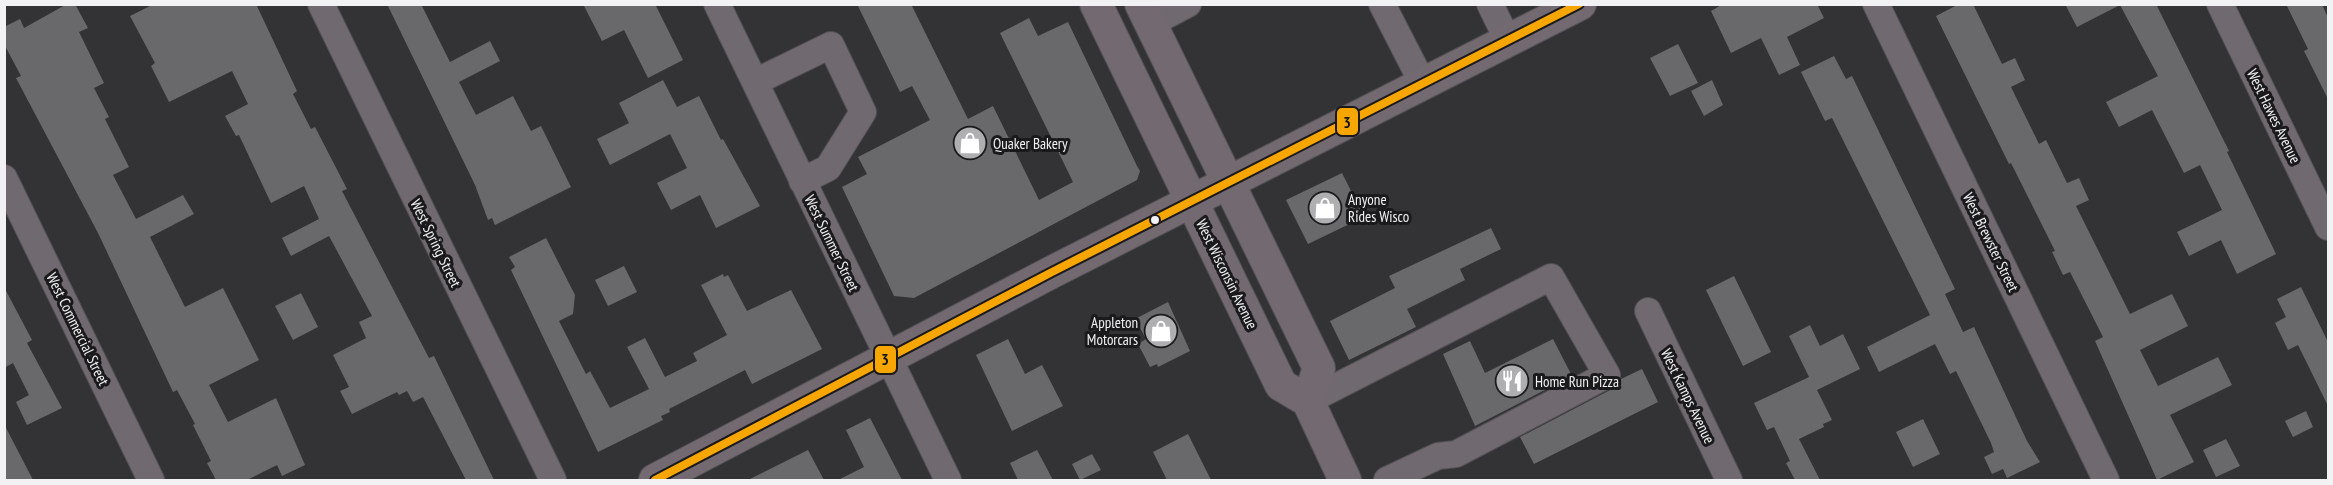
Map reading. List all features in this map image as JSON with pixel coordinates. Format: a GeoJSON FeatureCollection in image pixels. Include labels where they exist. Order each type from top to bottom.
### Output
{"type":"FeatureCollection","features":[{"type":"Feature","properties":{"kind":"main road","name":"West Wisconsin Avenue"},"geometry":{"type":"LineString","coordinates":[[1096,4],[1281,385],[1308,401]]}},
{"type":"Feature","properties":{"kind":"main road"},"geometry":{"type":"LineString","coordinates":[[1116,4],[1189,148],[1197,159],[1228,183]]}},
{"type":"Feature","properties":{"kind":"main road"},"geometry":{"type":"LineString","coordinates":[[655,480],[1191,201],[1508,41],[1536,14],[1580,4]]}},
{"type":"Feature","properties":{"kind":"main road"},"geometry":{"type":"LineString","coordinates":[[1145,14],[1319,368],[1308,401],[1345,480]]}},
{"type":"Feature","properties":{"kind":"main road"},"geometry":{"type":"LineString","coordinates":[[1191,201],[1221,218],[1290,353],[1319,368]]}},
{"type":"Feature","properties":{"kind":"street","name":"West Spring Street"},"geometry":{"type":"LineString","coordinates":[[321,4],[553,480]]}},
{"type":"Feature","properties":{"kind":"street","name":"West Summer Street"},"geometry":{"type":"LineString","coordinates":[[717,4],[948,480]]}},
{"type":"Feature","properties":{"kind":"street"},"geometry":{"type":"LineString","coordinates":[[1145,14],[1188,4]]}},
{"type":"Feature","properties":{"kind":"street"},"geometry":{"type":"LineString","coordinates":[[1382,4],[1422,84]]}},
{"type":"Feature","properties":{"kind":"street"},"geometry":{"type":"LineString","coordinates":[[1490,4],[1508,41]]}},
{"type":"Feature","properties":{"kind":"street","name":"West Brewster Street"},"geometry":{"type":"LineString","coordinates":[[1876,4],[2106,480]]}},
{"type":"Feature","properties":{"kind":"street","name":"West Hawes Avenue"},"geometry":{"type":"LineString","coordinates":[[2220,4],[2328,227]]}},
{"type":"Feature","properties":{"kind":"street"},"geometry":{"type":"LineString","coordinates":[[755,82],[831,45],[863,112],[828,168],[802,181]]}},
{"type":"Feature","properties":{"kind":"street","name":"West Commercial Street"},"geometry":{"type":"LineString","coordinates":[[4,178],[151,480]]}},
{"type":"Feature","properties":{"kind":"street"},"geometry":{"type":"LineString","coordinates":[[1308,401],[1551,277],[1606,375],[1456,454],[1438,456],[1387,480]]}},
{"type":"Feature","properties":{"kind":"street","name":"West Kamps Avenue"},"geometry":{"type":"LineString","coordinates":[[1647,311],[1729,480]]}},
{"type":"Feature","properties":{"kind":"building"},"geometry":{"type":"Polygon","coordinates":[[[67,4],[75,4],[88,28],[79,32],[104,83],[94,88],[109,117],[105,119],[129,167],[113,175],[136,219],[183,195],[194,214],[150,237],[185,307],[223,288],[259,360],[209,385],[228,422],[276,398],[305,465],[282,476],[277,465],[247,480],[216,480],[207,463],[211,461],[193,425],[195,424],[177,390],[173,392],[98,233],[16,78],[21,76],[4,44],[4,27],[20,19],[24,28],[67,4]]]}},
{"type":"Feature","properties":{"kind":"building"},"geometry":{"type":"Polygon","coordinates":[[[154,4],[256,4],[297,91],[293,94],[311,129],[315,127],[347,189],[342,191],[429,358],[434,356],[494,480],[466,480],[423,397],[413,402],[407,391],[399,395],[397,392],[352,414],[340,391],[349,387],[333,355],[366,338],[359,322],[372,316],[329,236],[291,256],[282,238],[319,219],[304,186],[271,203],[239,135],[236,136],[225,116],[248,104],[232,71],[169,102],[151,66],[155,63],[130,16],[154,4]]]}},
{"type":"Feature","properties":{"kind":"building"},"geometry":{"type":"Polygon","coordinates":[[[387,4],[421,4],[450,62],[490,41],[500,61],[459,82],[476,115],[513,96],[531,131],[541,126],[571,187],[495,225],[492,218],[488,220],[475,185],[387,4]]]}},
{"type":"Feature","properties":{"kind":"building"},"geometry":{"type":"Polygon","coordinates":[[[583,4],[655,4],[683,60],[648,78],[624,30],[602,41],[583,4]]]}},
{"type":"Feature","properties":{"kind":"building","name":"Quaker Bakery"},"geometry":{"type":"Polygon","coordinates":[[[857,4],[911,4],[968,119],[993,106],[1039,200],[1073,182],[1000,33],[1029,18],[1038,36],[1068,22],[1140,171],[1137,180],[914,298],[894,296],[842,187],[867,174],[858,157],[930,120],[912,86],[900,92],[857,4]]]}},
{"type":"Feature","properties":{"kind":"building"},"geometry":{"type":"Polygon","coordinates":[[[1723,4],[1817,4],[1824,18],[1787,37],[1800,65],[1779,75],[1761,38],[1731,53],[1711,11],[1723,4]]]}},
{"type":"Feature","properties":{"kind":"building"},"geometry":{"type":"Polygon","coordinates":[[[1959,4],[1973,4],[2002,64],[2015,58],[2025,80],[2011,87],[2039,144],[2046,140],[2067,183],[2079,178],[2089,200],[2076,206],[2130,314],[2172,294],[2188,326],[2140,350],[2158,386],[2218,357],[2232,385],[2170,415],[2194,462],[2157,480],[2095,341],[2103,337],[2070,272],[2063,275],[2052,252],[2055,251],[1936,16],[1959,4]]]}},
{"type":"Feature","properties":{"kind":"building"},"geometry":{"type":"Polygon","coordinates":[[[2065,4],[2156,4],[2229,151],[2227,152],[2276,254],[2237,274],[2221,240],[2189,256],[2177,232],[2222,210],[2200,165],[2184,173],[2152,110],[2119,127],[2106,102],[2158,76],[2120,5],[2077,27],[2065,4]]]}},
{"type":"Feature","properties":{"kind":"building"},"geometry":{"type":"Polygon","coordinates":[[[2286,4],[2322,4],[2328,18],[2328,99],[2304,51],[2308,49],[2286,4]]]}},
{"type":"Feature","properties":{"kind":"building"},"geometry":{"type":"Polygon","coordinates":[[[1678,44],[1698,83],[1670,96],[1650,58],[1678,44]]]}},
{"type":"Feature","properties":{"kind":"building"},"geometry":{"type":"Polygon","coordinates":[[[1834,56],[1846,79],[1852,76],[1955,289],[1945,294],[1963,332],[1974,327],[2027,441],[2040,462],[2007,478],[2003,469],[1992,474],[1984,457],[1994,452],[1991,443],[1956,371],[1950,374],[1935,344],[1879,372],[1867,347],[1930,315],[1832,118],[1825,121],[1801,72],[1834,56]]]}},
{"type":"Feature","properties":{"kind":"building"},"geometry":{"type":"Polygon","coordinates":[[[663,80],[677,107],[699,96],[721,140],[723,139],[760,206],[716,228],[700,195],[671,210],[657,183],[687,168],[670,134],[610,165],[597,139],[629,123],[619,103],[663,80]]]}},
{"type":"Feature","properties":{"kind":"building"},"geometry":{"type":"Polygon","coordinates":[[[1712,80],[1723,105],[1704,116],[1691,91],[1712,80]]]}},
{"type":"Feature","properties":{"kind":"building","name":"Anyone Rides Wisco"},"geometry":{"type":"Polygon","coordinates":[[[1342,173],[1364,217],[1308,244],[1286,200],[1342,173]]]}},
{"type":"Feature","properties":{"kind":"building"},"geometry":{"type":"Polygon","coordinates":[[[1491,228],[1501,249],[1460,269],[1465,280],[1407,309],[1416,327],[1349,360],[1330,321],[1395,288],[1389,276],[1491,228]]]}},
{"type":"Feature","properties":{"kind":"building"},"geometry":{"type":"Polygon","coordinates":[[[546,238],[575,295],[573,314],[559,321],[586,374],[590,371],[610,408],[649,389],[627,347],[645,338],[665,377],[697,361],[693,353],[727,335],[701,285],[723,274],[724,277],[728,275],[747,311],[791,290],[822,349],[752,384],[745,370],[669,409],[670,412],[661,416],[663,420],[598,452],[511,270],[515,267],[509,257],[546,238]]]}},
{"type":"Feature","properties":{"kind":"building"},"geometry":{"type":"Polygon","coordinates":[[[624,266],[637,292],[608,306],[595,280],[624,266]]]}},
{"type":"Feature","properties":{"kind":"building"},"geometry":{"type":"Polygon","coordinates":[[[1734,276],[1771,352],[1743,366],[1706,290],[1734,276]]]}},
{"type":"Feature","properties":{"kind":"building"},"geometry":{"type":"Polygon","coordinates":[[[4,287],[32,340],[27,343],[62,408],[27,425],[16,402],[29,395],[13,363],[4,368],[4,287]]]}},
{"type":"Feature","properties":{"kind":"building"},"geometry":{"type":"Polygon","coordinates":[[[2301,287],[2328,342],[2328,406],[2298,345],[2288,350],[2275,323],[2286,317],[2277,299],[2301,287]]]}},
{"type":"Feature","properties":{"kind":"building"},"geometry":{"type":"Polygon","coordinates":[[[301,293],[318,327],[293,340],[275,306],[301,293]]]}},
{"type":"Feature","properties":{"kind":"building","name":"Appleton Motorcars"},"geometry":{"type":"Polygon","coordinates":[[[1168,302],[1190,351],[1158,367],[1157,364],[1150,367],[1138,344],[1146,339],[1135,319],[1168,302]]]}},
{"type":"Feature","properties":{"kind":"building"},"geometry":{"type":"Polygon","coordinates":[[[1810,325],[1820,346],[1843,334],[1860,369],[1817,390],[1832,420],[1823,424],[1824,427],[1799,439],[1820,480],[1795,480],[1786,463],[1790,461],[1774,427],[1767,430],[1754,403],[1809,377],[1789,336],[1810,325]]]}},
{"type":"Feature","properties":{"kind":"building"},"geometry":{"type":"Polygon","coordinates":[[[1008,339],[1025,374],[1042,365],[1063,406],[1012,431],[976,355],[1008,339]]]}},
{"type":"Feature","properties":{"kind":"building","name":"Home Run Pizza"},"geometry":{"type":"Polygon","coordinates":[[[1553,339],[1572,376],[1475,426],[1443,354],[1470,341],[1485,373],[1553,339]]]}},
{"type":"Feature","properties":{"kind":"building"},"geometry":{"type":"Polygon","coordinates":[[[1642,369],[1658,402],[1534,464],[1520,437],[1614,388],[1621,379],[1642,369]]]}},
{"type":"Feature","properties":{"kind":"building"},"geometry":{"type":"Polygon","coordinates":[[[2306,411],[2313,427],[2293,437],[2285,421],[2306,411]]]}},
{"type":"Feature","properties":{"kind":"building"},"geometry":{"type":"Polygon","coordinates":[[[870,418],[902,480],[838,480],[864,467],[846,430],[870,418]]]}},
{"type":"Feature","properties":{"kind":"building"},"geometry":{"type":"Polygon","coordinates":[[[1923,419],[1940,454],[1913,467],[1896,432],[1923,419]]]}},
{"type":"Feature","properties":{"kind":"building"},"geometry":{"type":"Polygon","coordinates":[[[4,424],[33,480],[4,480],[4,424]]]}},
{"type":"Feature","properties":{"kind":"building"},"geometry":{"type":"Polygon","coordinates":[[[1188,434],[1211,480],[1167,480],[1153,452],[1188,434]]]}},
{"type":"Feature","properties":{"kind":"building"},"geometry":{"type":"Polygon","coordinates":[[[2226,439],[2240,466],[2216,477],[2203,450],[2226,439]]]}},
{"type":"Feature","properties":{"kind":"building"},"geometry":{"type":"Polygon","coordinates":[[[808,450],[824,480],[748,480],[808,450]]]}},
{"type":"Feature","properties":{"kind":"building"},"geometry":{"type":"Polygon","coordinates":[[[1037,450],[1053,480],[1018,480],[1010,463],[1037,450]]]}},
{"type":"Feature","properties":{"kind":"building"},"geometry":{"type":"Polygon","coordinates":[[[1092,454],[1101,470],[1080,480],[1072,464],[1092,454]]]}},
{"type":"Feature","properties":{"kind":"transit line","name":"3"},"geometry":{"type":"LineString","coordinates":[[655,480],[1052,272],[1579,4]]}},
{"type":"Feature","properties":{"kind":"place","name":"Quaker Bakery"},"geometry":{"type":"Point","coordinates":[970,143]}},
{"type":"Feature","properties":{"kind":"place","name":"Anyone Rides Wisco"},"geometry":{"type":"Point","coordinates":[1325,208]}},
{"type":"Feature","properties":{"kind":"place","name":"Appleton Motorcars"},"geometry":{"type":"Point","coordinates":[1161,331]}},
{"type":"Feature","properties":{"kind":"place","name":"Home Run Pizza"},"geometry":{"type":"Point","coordinates":[1512,381]}}]}
